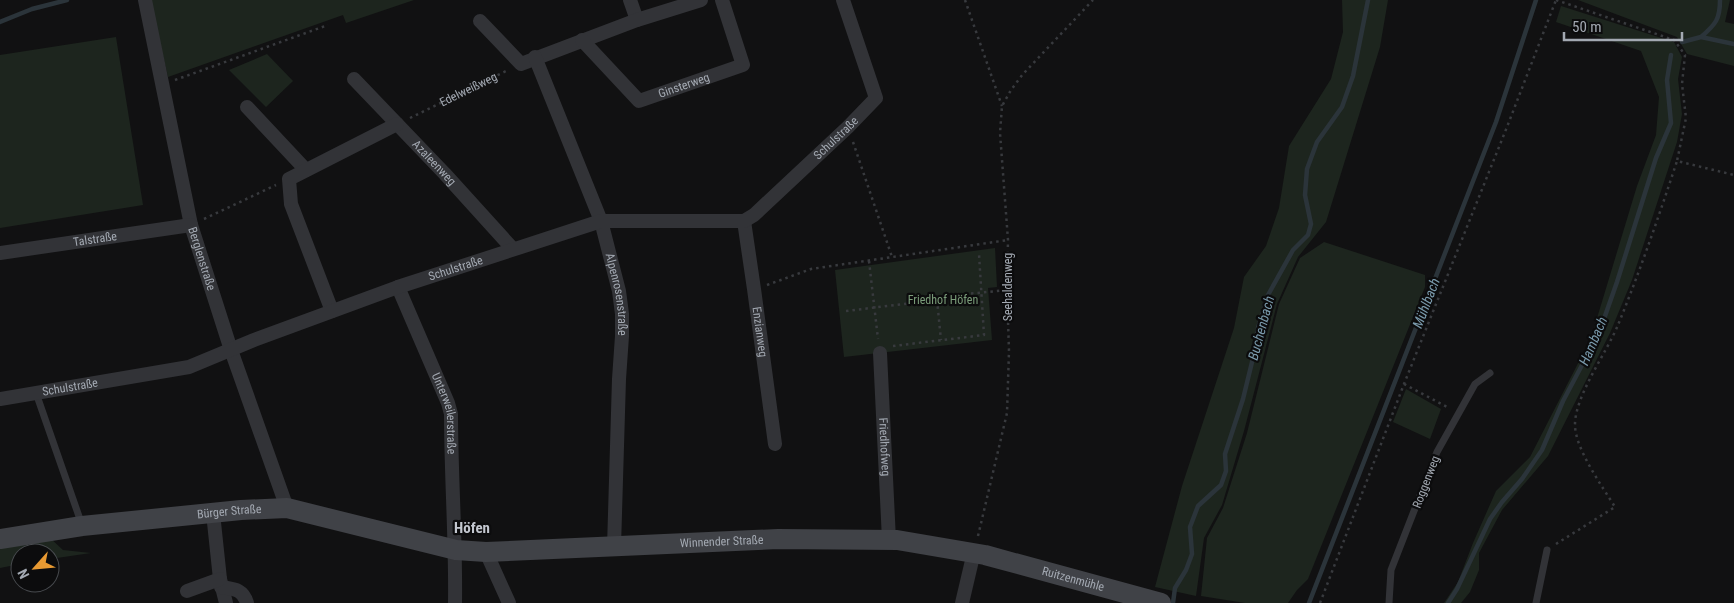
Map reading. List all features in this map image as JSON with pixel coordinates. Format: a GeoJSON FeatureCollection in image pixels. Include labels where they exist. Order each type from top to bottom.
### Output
{"type":"FeatureCollection","features":[{"type":"Feature","properties":{"kind":"street","name":"Berglenstraße"},"geometry":{"type":"LineString","coordinates":[[145,0],[191,225],[287,508]]}},
{"type":"Feature","properties":{"kind":"street"},"geometry":{"type":"LineString","coordinates":[[630,0],[637,20]]}},
{"type":"Feature","properties":{"kind":"street"},"geometry":{"type":"LineString","coordinates":[[480,21],[521,64],[535,57],[637,20],[701,0]]}},
{"type":"Feature","properties":{"kind":"street","name":"Ginsterweg"},"geometry":{"type":"LineString","coordinates":[[582,40],[638,101],[743,65],[722,0]]}},
{"type":"Feature","properties":{"kind":"street","name":"Schulstraße"},"geometry":{"type":"LineString","coordinates":[[0,399],[189,367],[254,340],[398,287],[512,248],[601,221],[744,221],[754,215],[848,127],[876,98],[843,0]]}},
{"type":"Feature","properties":{"kind":"street","name":"Alpenrosenstraße"},"geometry":{"type":"LineString","coordinates":[[535,57],[601,221],[619,291],[622,314],[614,547]]}},
{"type":"Feature","properties":{"kind":"street","name":"Azaleenweg"},"geometry":{"type":"LineString","coordinates":[[354,80],[445,174],[512,248]]}},
{"type":"Feature","properties":{"kind":"street"},"geometry":{"type":"LineString","coordinates":[[247,107],[306,170]]}},
{"type":"Feature","properties":{"kind":"street"},"geometry":{"type":"LineString","coordinates":[[332,311],[291,204],[288,179],[396,124]]}},
{"type":"Feature","properties":{"kind":"street","name":"Enzianweg"},"geometry":{"type":"LineString","coordinates":[[744,221],[775,444]]}},
{"type":"Feature","properties":{"kind":"street","name":"Talstraße"},"geometry":{"type":"LineString","coordinates":[[0,253],[191,225]]}},
{"type":"Feature","properties":{"kind":"street","name":"Unterweilerstraße"},"geometry":{"type":"LineString","coordinates":[[398,287],[451,414],[452,484],[456,550],[455,603]]}},
{"type":"Feature","properties":{"kind":"street","name":"Friedhofweg"},"geometry":{"type":"LineString","coordinates":[[880,350],[889,540]]}},
{"type":"Feature","properties":{"kind":"street","name":"Bürger Straße"},"geometry":{"type":"LineString","coordinates":[[0,539],[82,526],[287,508],[456,550]]}},
{"type":"Feature","properties":{"kind":"street"},"geometry":{"type":"LineString","coordinates":[[213,513],[221,583],[226,603]]}},
{"type":"Feature","properties":{"kind":"street","name":"Winnender Straße"},"geometry":{"type":"LineString","coordinates":[[456,550],[486,552],[778,540],[889,540],[980,553]]}},
{"type":"Feature","properties":{"kind":"street"},"geometry":{"type":"LineString","coordinates":[[486,552],[509,603]]}},
{"type":"Feature","properties":{"kind":"street"},"geometry":{"type":"LineString","coordinates":[[962,603],[980,553]]}},
{"type":"Feature","properties":{"kind":"street","name":"Ruitzenmühle"},"geometry":{"type":"LineString","coordinates":[[980,553],[1159,603]]}},
{"type":"Feature","properties":{"kind":"street"},"geometry":{"type":"LineString","coordinates":[[187,591],[221,583],[239,590],[246,598],[247,603]]}},
{"type":"Feature","properties":{"kind":"lane","name":"Roggenweg"},"geometry":{"type":"LineString","coordinates":[[1389,603],[1391,570],[1437,452],[1475,384],[1490,373]]}},
{"type":"Feature","properties":{"kind":"lane"},"geometry":{"type":"LineString","coordinates":[[36,392],[82,526]]}},
{"type":"Feature","properties":{"kind":"lane"},"geometry":{"type":"LineString","coordinates":[[1536,603],[1547,550]]}},
{"type":"Feature","properties":{"kind":"path"},"geometry":{"type":"LineString","coordinates":[[965,0],[1002,106]]}},
{"type":"Feature","properties":{"kind":"path","name":"Seehaldenweg"},"geometry":{"type":"LineString","coordinates":[[980,553],[1007,413],[1009,351],[1008,240],[1000,133],[1002,106],[1023,74],[1093,0]]}},
{"type":"Feature","properties":{"kind":"path"},"geometry":{"type":"LineString","coordinates":[[1320,603],[1404,384],[1504,137],[1556,0],[1674,40],[1685,55],[1682,84],[1686,118],[1676,161],[1657,222],[1618,327],[1588,384],[1576,414],[1575,426],[1582,450],[1615,507],[1547,550]]}},
{"type":"Feature","properties":{"kind":"path"},"geometry":{"type":"LineString","coordinates":[[162,85],[328,25]]}},
{"type":"Feature","properties":{"kind":"path","name":"Edelweißweg"},"geometry":{"type":"LineString","coordinates":[[396,124],[521,64]]}},
{"type":"Feature","properties":{"kind":"path"},"geometry":{"type":"LineString","coordinates":[[848,127],[892,257]]}},
{"type":"Feature","properties":{"kind":"path"},"geometry":{"type":"LineString","coordinates":[[1676,161],[1734,175]]}},
{"type":"Feature","properties":{"kind":"path"},"geometry":{"type":"LineString","coordinates":[[191,225],[288,179]]}},
{"type":"Feature","properties":{"kind":"path"},"geometry":{"type":"LineString","coordinates":[[754,289],[811,270],[1008,240]]}},
{"type":"Feature","properties":{"kind":"path"},"geometry":{"type":"LineString","coordinates":[[869,261],[880,350],[984,335],[978,254]]}},
{"type":"Feature","properties":{"kind":"path"},"geometry":{"type":"LineString","coordinates":[[940,340],[936,297],[1007,290]]}},
{"type":"Feature","properties":{"kind":"path"},"geometry":{"type":"LineString","coordinates":[[846,311],[937,300]]}},
{"type":"Feature","properties":{"kind":"path"},"geometry":{"type":"LineString","coordinates":[[1404,384],[1459,414]]}},
{"type":"Feature","properties":{"kind":"green space"},"geometry":{"type":"Polygon","coordinates":[[[150,0],[414,0],[346,23],[343,15],[168,77],[150,0]]]}},
{"type":"Feature","properties":{"kind":"green space"},"geometry":{"type":"Polygon","coordinates":[[[1342,0],[1388,0],[1380,47],[1326,222],[1298,257],[1277,304],[1244,431],[1222,505],[1204,538],[1196,596],[1155,587],[1182,486],[1234,328],[1244,277],[1266,246],[1279,208],[1289,146],[1331,79],[1343,32],[1342,0]]]}},
{"type":"Feature","properties":{"kind":"green space"},"geometry":{"type":"Polygon","coordinates":[[[1578,0],[1730,0],[1725,22],[1734,24],[1734,66],[1687,54],[1677,37],[1578,0]]]}},
{"type":"Feature","properties":{"kind":"green space"},"geometry":{"type":"Polygon","coordinates":[[[1561,6],[1674,42],[1682,57],[1678,79],[1682,114],[1677,142],[1632,280],[1610,333],[1548,456],[1502,510],[1479,553],[1479,570],[1470,592],[1461,603],[1444,603],[1458,582],[1496,491],[1530,457],[1591,338],[1637,186],[1656,135],[1659,97],[1641,51],[1556,22],[1561,6]]]}},
{"type":"Feature","properties":{"kind":"green space"},"geometry":{"type":"Polygon","coordinates":[[[116,37],[143,205],[0,228],[0,55],[116,37]]]}},
{"type":"Feature","properties":{"kind":"green space"},"geometry":{"type":"Polygon","coordinates":[[[267,54],[293,81],[266,107],[229,70],[267,54]]]}},
{"type":"Feature","properties":{"kind":"green space"},"geometry":{"type":"Polygon","coordinates":[[[1324,242],[1425,275],[1425,287],[1308,579],[1288,603],[1245,603],[1201,596],[1207,538],[1223,508],[1247,433],[1279,304],[1300,258],[1324,242]]]}},
{"type":"Feature","properties":{"kind":"green space","name":"Friedhof Höfen"},"geometry":{"type":"Polygon","coordinates":[[[995,248],[997,287],[988,288],[992,340],[844,357],[835,270],[995,248]]]}},
{"type":"Feature","properties":{"kind":"green space"},"geometry":{"type":"Polygon","coordinates":[[[1406,389],[1441,409],[1430,439],[1393,422],[1406,389]]]}},
{"type":"Feature","properties":{"kind":"green space"},"geometry":{"type":"Polygon","coordinates":[[[49,537],[55,543],[16,543],[49,537]]]}},
{"type":"Feature","properties":{"kind":"green space"},"geometry":{"type":"Polygon","coordinates":[[[10,544],[10,566],[0,568],[0,546],[10,544]]]}},
{"type":"Feature","properties":{"kind":"green space"},"geometry":{"type":"Polygon","coordinates":[[[60,547],[63,550],[91,553],[60,558],[60,547]]]}},
{"type":"Feature","properties":{"kind":"waterway"},"geometry":{"type":"LineString","coordinates":[[0,22],[32,9],[67,0]]}},
{"type":"Feature","properties":{"kind":"waterway","name":"Buchenbach"},"geometry":{"type":"LineString","coordinates":[[1173,603],[1175,588],[1186,570],[1192,554],[1190,527],[1198,506],[1221,485],[1226,471],[1225,454],[1243,399],[1258,328],[1268,295],[1293,250],[1308,235],[1311,224],[1305,195],[1307,169],[1317,142],[1342,107],[1353,76],[1368,0]]}},
{"type":"Feature","properties":{"kind":"waterway","name":"Mühlbach"},"geometry":{"type":"LineString","coordinates":[[1309,603],[1496,122],[1536,0]]}},
{"type":"Feature","properties":{"kind":"waterway"},"geometry":{"type":"LineString","coordinates":[[1701,37],[1716,21],[1720,0]]}},
{"type":"Feature","properties":{"kind":"waterway","name":"Hambach"},"geometry":{"type":"LineString","coordinates":[[1682,42],[1701,37],[1734,44]]}},
{"type":"Feature","properties":{"kind":"waterway","name":"Hambach"},"geometry":{"type":"LineString","coordinates":[[1448,603],[1457,589],[1490,519],[1542,450],[1563,401],[1599,333],[1656,158],[1671,123],[1667,80],[1671,55]]}},
{"type":"Feature","properties":{"kind":"district","name":"Höfen"},"geometry":{"type":"Point","coordinates":[472,528]}}]}
